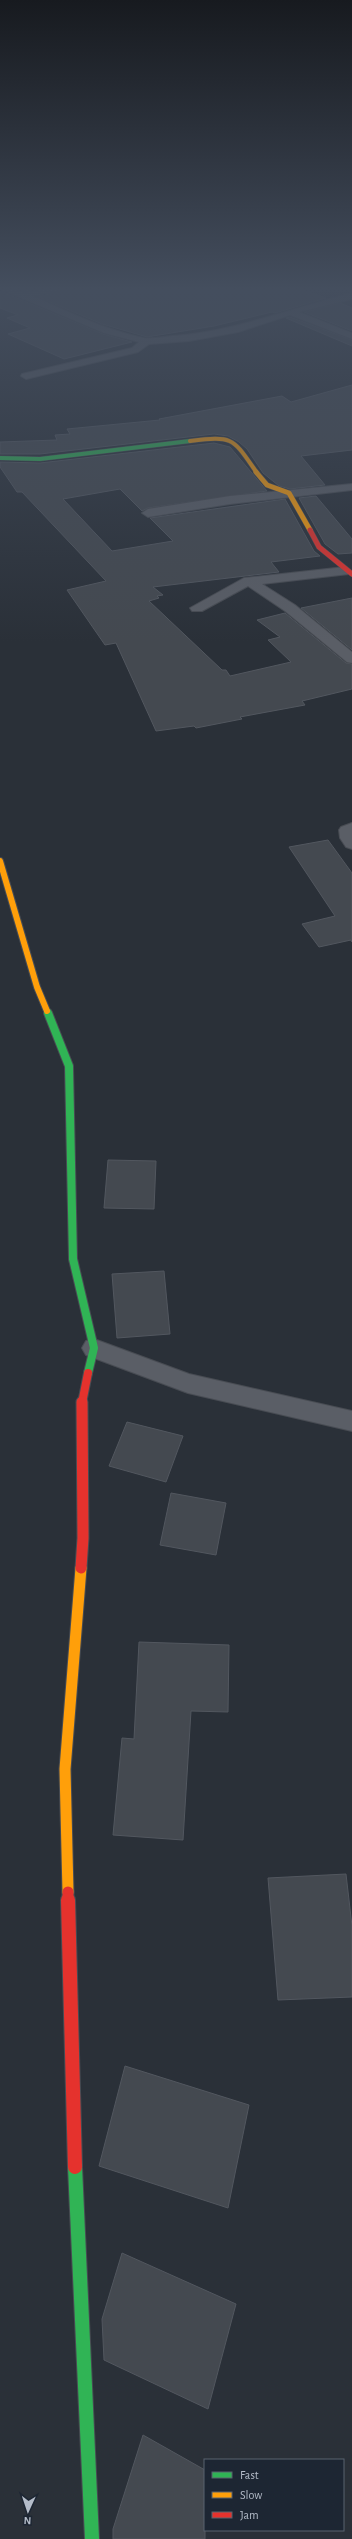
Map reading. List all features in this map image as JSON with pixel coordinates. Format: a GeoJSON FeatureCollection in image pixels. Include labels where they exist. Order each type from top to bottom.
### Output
{"type":"FeatureCollection","features":[{"type":"Feature","properties":{"kind":"street"},"geometry":{"type":"LineString","coordinates":[[0,458],[40,459],[214,438],[227,439],[235,444],[273,489],[289,493],[319,547],[349,573]]}},
{"type":"Feature","properties":{"kind":"street"},"geometry":{"type":"LineString","coordinates":[[148,513],[289,493],[352,487]]}},
{"type":"Feature","properties":{"kind":"street"},"geometry":{"type":"LineString","coordinates":[[197,608],[249,581],[349,573]]}},
{"type":"Feature","properties":{"kind":"street"},"geometry":{"type":"LineString","coordinates":[[249,581],[290,608],[352,659]]}},
{"type":"Feature","properties":{"kind":"street"},"geometry":{"type":"LineString","coordinates":[[352,828],[347,830],[348,838],[352,844]]}},
{"type":"Feature","properties":{"kind":"street"},"geometry":{"type":"LineString","coordinates":[[0,861],[37,987],[69,1066],[73,1259],[94,1348],[82,1397],[83,1538],[65,1769],[76,2188],[92,2539]]}},
{"type":"Feature","properties":{"kind":"street"},"geometry":{"type":"LineString","coordinates":[[94,1348],[188,1382],[352,1421]]}},
{"type":"Feature","properties":{"kind":"building"},"geometry":{"type":"Polygon","coordinates":[[[231,405],[352,405],[352,450],[301,456],[325,485],[290,489],[279,486],[263,473],[247,449],[239,442],[228,436],[214,434],[40,454],[0,454],[0,442],[57,440],[55,435],[70,434],[67,429],[160,420],[159,419],[231,405]]]}},
{"type":"Feature","properties":{"kind":"building"},"geometry":{"type":"Polygon","coordinates":[[[214,443],[230,447],[267,491],[148,508],[142,511],[120,489],[63,499],[112,551],[173,541],[150,518],[285,499],[314,551],[320,556],[271,562],[279,572],[153,587],[163,595],[157,596],[159,598],[149,601],[222,670],[226,670],[230,676],[291,662],[268,640],[280,637],[257,620],[285,613],[346,663],[352,664],[352,689],[302,701],[305,705],[240,717],[242,719],[196,728],[194,726],[156,731],[116,643],[105,645],[67,590],[106,581],[22,492],[17,492],[0,467],[0,462],[40,463],[214,443]]]}},
{"type":"Feature","properties":{"kind":"building"},"geometry":{"type":"Polygon","coordinates":[[[316,496],[352,539],[352,553],[338,554],[325,544],[299,498],[316,496]]]}},
{"type":"Feature","properties":{"kind":"building"},"geometry":{"type":"Polygon","coordinates":[[[352,598],[352,650],[301,608],[352,598]]]}},
{"type":"Feature","properties":{"kind":"building"},"geometry":{"type":"Polygon","coordinates":[[[328,840],[352,873],[352,942],[351,940],[319,947],[302,924],[335,916],[289,847],[328,840]]]}},
{"type":"Feature","properties":{"kind":"building"},"geometry":{"type":"Polygon","coordinates":[[[108,1160],[156,1161],[154,1209],[104,1208],[108,1160]]]}},
{"type":"Feature","properties":{"kind":"building"},"geometry":{"type":"Polygon","coordinates":[[[164,1271],[170,1334],[117,1338],[112,1274],[164,1271]]]}},
{"type":"Feature","properties":{"kind":"building"},"geometry":{"type":"Polygon","coordinates":[[[127,1422],[183,1436],[166,1482],[109,1466],[127,1422]]]}},
{"type":"Feature","properties":{"kind":"building"},"geometry":{"type":"Polygon","coordinates":[[[171,1493],[226,1503],[216,1555],[160,1545],[171,1493]]]}},
{"type":"Feature","properties":{"kind":"building"},"geometry":{"type":"Polygon","coordinates":[[[139,1642],[229,1645],[228,1712],[191,1711],[183,1840],[113,1835],[122,1738],[134,1739],[139,1642]]]}},
{"type":"Feature","properties":{"kind":"building"},"geometry":{"type":"Polygon","coordinates":[[[346,1874],[352,1926],[352,1997],[278,2000],[268,1878],[346,1874]]]}},
{"type":"Feature","properties":{"kind":"building"},"geometry":{"type":"Polygon","coordinates":[[[125,2066],[249,2105],[228,2208],[99,2166],[125,2066]]]}},
{"type":"Feature","properties":{"kind":"building"},"geometry":{"type":"Polygon","coordinates":[[[122,2253],[236,2304],[208,2409],[104,2360],[102,2319],[122,2253]]]}},
{"type":"Feature","properties":{"kind":"building"},"geometry":{"type":"Polygon","coordinates":[[[143,2435],[204,2469],[205,2539],[113,2539],[113,2529],[143,2435]]]}},
{"type":"Feature","properties":{"kind":"traffic: fast"},"geometry":{"type":"LineString","coordinates":[[0,458],[40,459],[190,441]]}},
{"type":"Feature","properties":{"kind":"traffic: fast"},"geometry":{"type":"LineString","coordinates":[[47,1011],[69,1066],[73,1259],[94,1348],[88,1373]]}},
{"type":"Feature","properties":{"kind":"traffic: fast"},"geometry":{"type":"LineString","coordinates":[[75,2167],[92,2539]]}},
{"type":"Feature","properties":{"kind":"traffic: slow"},"geometry":{"type":"LineString","coordinates":[[190,441],[218,437],[227,439],[234,443],[240,448],[255,471],[267,485],[276,490],[289,493],[310,530]]}},
{"type":"Feature","properties":{"kind":"traffic: slow"},"geometry":{"type":"LineString","coordinates":[[0,861],[37,987],[47,1011]]}},
{"type":"Feature","properties":{"kind":"traffic: slow"},"geometry":{"type":"LineString","coordinates":[[68,1892],[65,1769],[81,1568]]}},
{"type":"Feature","properties":{"kind":"traffic: jam"},"geometry":{"type":"LineString","coordinates":[[310,530],[319,547],[352,574]]}},
{"type":"Feature","properties":{"kind":"traffic: jam"},"geometry":{"type":"LineString","coordinates":[[81,1568],[83,1538],[82,1397],[88,1373]]}},
{"type":"Feature","properties":{"kind":"traffic: jam"},"geometry":{"type":"LineString","coordinates":[[68,1892],[75,2167]]}}]}
